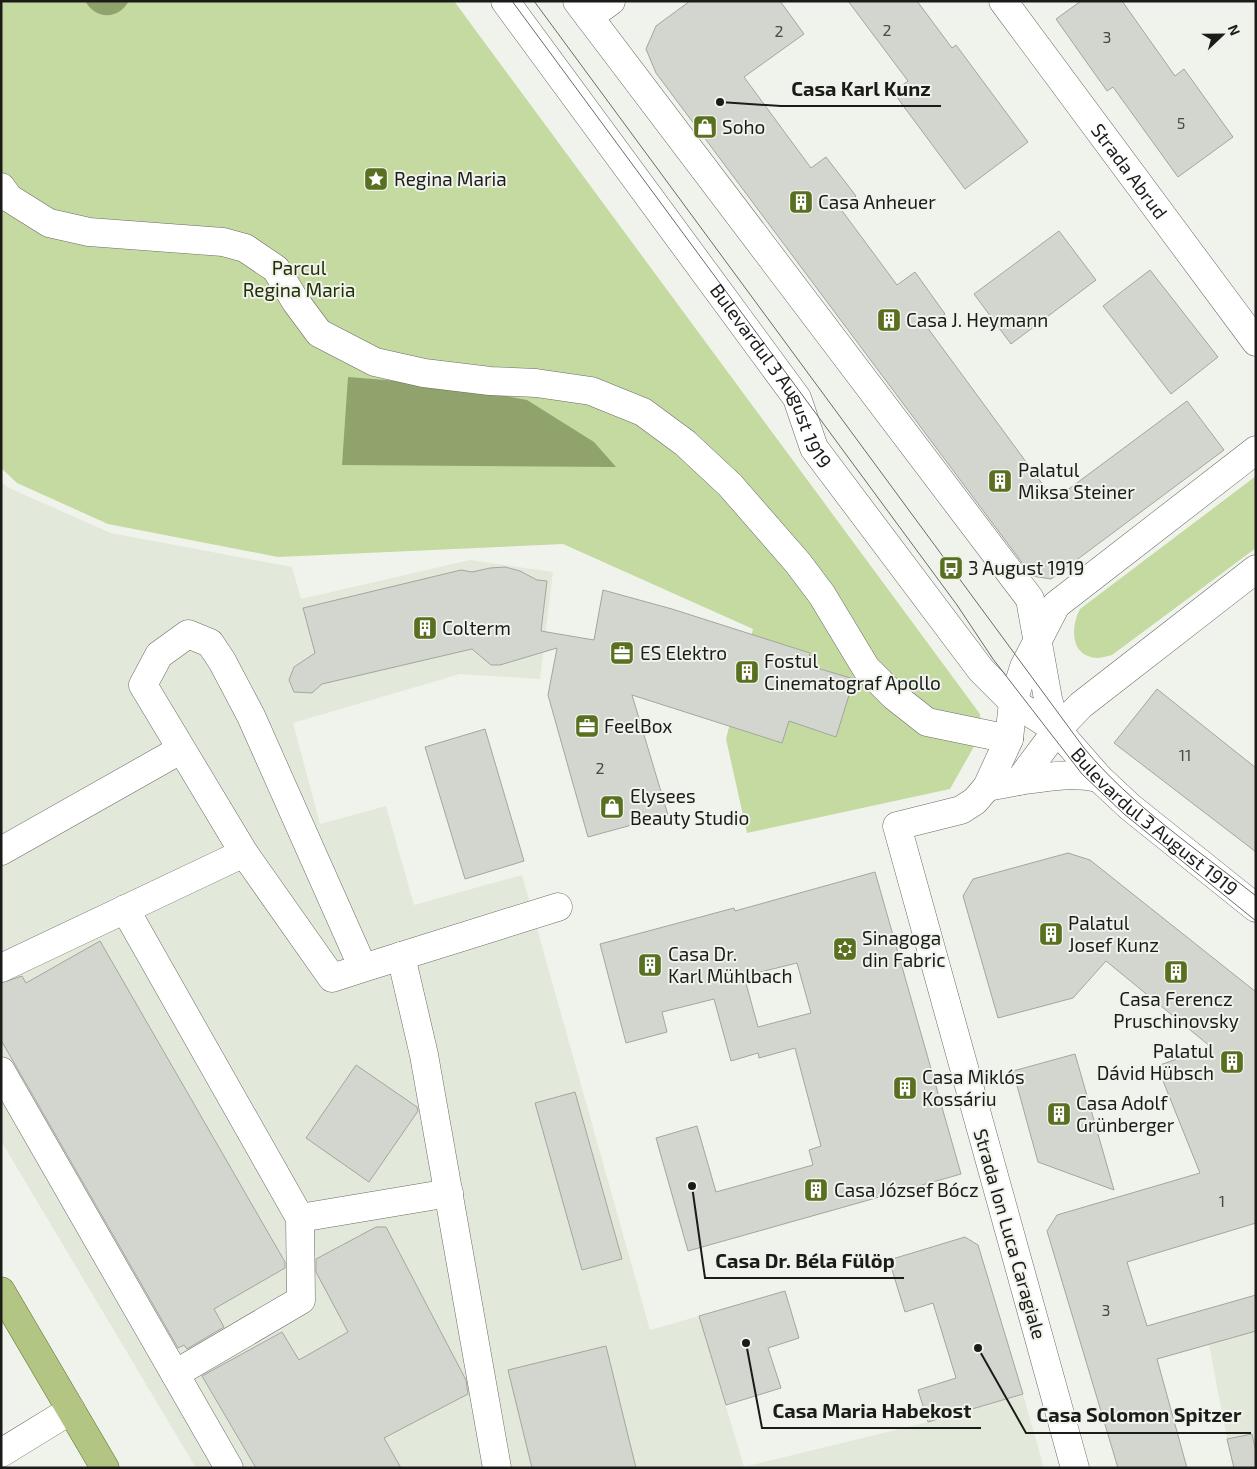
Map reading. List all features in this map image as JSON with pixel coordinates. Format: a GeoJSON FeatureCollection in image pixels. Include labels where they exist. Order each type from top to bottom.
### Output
{"type":"FeatureCollection","features":[{"type":"Feature","properties":{"kind":"main road"},"geometry":{"type":"LineString","coordinates":[[1,1291],[105,1468]]}},
{"type":"Feature","properties":{"kind":"street","name":"Bulevardul 3 August 1919"},"geometry":{"type":"LineString","coordinates":[[506,1],[797,398],[814,448],[970,658],[1013,702],[1057,730],[1099,778],[1130,807],[1256,908]]}},
{"type":"Feature","properties":{"kind":"street"},"geometry":{"type":"LineString","coordinates":[[583,9],[611,1]]}},
{"type":"Feature","properties":{"kind":"street","name":"Strada Abrud"},"geometry":{"type":"LineString","coordinates":[[1003,1],[1256,342]]}},
{"type":"Feature","properties":{"kind":"street","name":"Bulevardul 3 August 1919"},"geometry":{"type":"LineString","coordinates":[[583,9],[1030,598],[1048,699],[1057,730]]}},
{"type":"Feature","properties":{"kind":"street"},"geometry":{"type":"LineString","coordinates":[[1,187],[9,198],[49,223],[89,232],[223,242],[246,248],[276,269],[296,302],[319,333],[375,362],[424,373],[490,381],[536,383],[591,391],[643,412],[685,443],[730,485],[798,563],[822,595],[866,668],[894,696],[926,722],[1008,739]]}},
{"type":"Feature","properties":{"kind":"street"},"geometry":{"type":"LineString","coordinates":[[987,787],[1008,739],[1013,702],[1024,667],[1038,636],[1056,605],[1256,450]]}},
{"type":"Feature","properties":{"kind":"street"},"geometry":{"type":"LineString","coordinates":[[1019,781],[1057,730],[1106,683],[1256,569]]}},
{"type":"Feature","properties":{"kind":"street"},"geometry":{"type":"LineString","coordinates":[[363,968],[251,716],[222,660],[210,643],[188,634],[159,656],[143,686],[244,853],[332,978],[558,908]]}},
{"type":"Feature","properties":{"kind":"street"},"geometry":{"type":"LineString","coordinates":[[1,851],[180,750]]}},
{"type":"Feature","properties":{"kind":"street"},"geometry":{"type":"LineString","coordinates":[[987,787],[1064,774],[1082,774],[1099,778]]}},
{"type":"Feature","properties":{"kind":"street","name":"Strada Ion Luca Caragiale"},"geometry":{"type":"LineString","coordinates":[[987,787],[975,801],[961,810],[897,826],[1075,1468]]}},
{"type":"Feature","properties":{"kind":"street"},"geometry":{"type":"LineString","coordinates":[[1,968],[244,853]]}},
{"type":"Feature","properties":{"kind":"street"},"geometry":{"type":"LineString","coordinates":[[125,909],[300,1218],[301,1300],[175,1374]]}},
{"type":"Feature","properties":{"kind":"street"},"geometry":{"type":"LineString","coordinates":[[401,956],[424,1055],[497,1468]]}},
{"type":"Feature","properties":{"kind":"street"},"geometry":{"type":"LineString","coordinates":[[1,1071],[229,1468]]}},
{"type":"Feature","properties":{"kind":"street"},"geometry":{"type":"LineString","coordinates":[[300,1218],[449,1193]]}},
{"type":"Feature","properties":{"kind":"street"},"geometry":{"type":"LineString","coordinates":[[1,1453],[71,1410]]}},
{"type":"Feature","properties":{"kind":"shaded area"},"geometry":{"type":"Polygon","coordinates":[[[85,1],[129,1],[119,12],[107,15],[95,12],[85,1]]]}},
{"type":"Feature","properties":{"kind":"shaded area"},"geometry":{"type":"Polygon","coordinates":[[[348,377],[447,385],[527,400],[594,442],[616,467],[342,465],[348,377]]]}},
{"type":"Feature","properties":{"kind":"shaded area","name":"Colterm"},"geometry":{"type":"Polygon","coordinates":[[[1,482],[9,488],[111,533],[292,567],[301,599],[470,560],[553,572],[540,679],[460,674],[293,723],[320,824],[386,806],[414,905],[522,875],[650,1330],[699,1316],[744,1467],[928,1422],[1023,1394],[1044,1468],[196,1468],[1,1141],[1,482]]]}},
{"type":"Feature","properties":{"kind":"shaded area"},"geometry":{"type":"Polygon","coordinates":[[[1256,1331],[1256,1468],[1227,1439],[1209,1344],[1256,1331]]]}},
{"type":"Feature","properties":{"kind":"green space","name":"Parcul Regina Maria"},"geometry":{"type":"Polygon","coordinates":[[[1,1],[454,1],[980,714],[981,734],[950,789],[747,833],[726,739],[753,629],[563,544],[278,557],[108,524],[17,483],[1,468],[1,1]]]}},
{"type":"Feature","properties":{"kind":"green space"},"geometry":{"type":"Polygon","coordinates":[[[1256,476],[1256,548],[1112,655],[1097,658],[1081,652],[1077,646],[1074,631],[1080,609],[1256,476]]]}},
{"type":"Feature","properties":{"kind":"building"},"geometry":{"type":"Polygon","coordinates":[[[690,1],[780,1],[804,34],[744,77],[811,168],[826,157],[856,196],[840,208],[897,285],[915,272],[945,314],[927,327],[1054,500],[1187,401],[1224,450],[1051,579],[1032,576],[656,73],[646,49],[656,26],[690,1]]]}},
{"type":"Feature","properties":{"kind":"building"},"geometry":{"type":"Polygon","coordinates":[[[848,1],[917,1],[952,48],[956,45],[1028,142],[965,189],[893,92],[908,81],[848,1]]]}},
{"type":"Feature","properties":{"kind":"building"},"geometry":{"type":"Polygon","coordinates":[[[1081,1],[1122,1],[1175,76],[1184,69],[1233,137],[1178,177],[1113,87],[1107,91],[1056,19],[1081,1]]]}},
{"type":"Feature","properties":{"kind":"building"},"geometry":{"type":"Polygon","coordinates":[[[1059,231],[1096,280],[1011,344],[974,294],[1059,231]]]}},
{"type":"Feature","properties":{"kind":"building"},"geometry":{"type":"Polygon","coordinates":[[[1150,270],[1218,357],[1171,394],[1103,306],[1150,270]]]}},
{"type":"Feature","properties":{"kind":"building"},"geometry":{"type":"Polygon","coordinates":[[[505,567],[520,571],[537,580],[547,581],[541,631],[594,640],[603,590],[672,609],[810,653],[807,665],[854,679],[836,737],[789,721],[782,743],[632,695],[668,815],[588,837],[548,695],[557,648],[500,665],[491,665],[472,649],[322,684],[312,693],[294,692],[289,680],[294,667],[315,653],[303,608],[461,570],[472,572],[505,567]]]}},
{"type":"Feature","properties":{"kind":"building"},"geometry":{"type":"Polygon","coordinates":[[[1157,689],[1256,768],[1256,852],[1114,743],[1157,689]]]}},
{"type":"Feature","properties":{"kind":"building"},"geometry":{"type":"Polygon","coordinates":[[[485,729],[524,861],[465,879],[425,747],[485,729]]]}},
{"type":"Feature","properties":{"kind":"building"},"geometry":{"type":"Polygon","coordinates":[[[1068,853],[1090,860],[1256,992],[1256,1223],[1127,1262],[1147,1326],[1256,1295],[1256,1331],[1157,1359],[1187,1468],[1118,1468],[1047,1231],[1057,1215],[1200,1173],[1157,1066],[1211,1047],[1106,961],[1073,998],[998,1018],[963,896],[973,879],[1068,853]]]}},
{"type":"Feature","properties":{"kind":"building"},"geometry":{"type":"Polygon","coordinates":[[[875,872],[961,1174],[688,1251],[656,1138],[697,1126],[716,1192],[813,1165],[809,1150],[821,1146],[795,1048],[759,1058],[758,1053],[731,1061],[714,999],[662,1012],[667,1032],[626,1043],[600,944],[734,908],[735,911],[875,872]],[[797,963],[744,976],[758,1027],[811,1013],[797,963]]]}},
{"type":"Feature","properties":{"kind":"building"},"geometry":{"type":"Polygon","coordinates":[[[100,941],[285,1262],[285,1268],[214,1309],[224,1327],[187,1349],[184,1345],[178,1348],[1,1040],[1,983],[22,976],[26,983],[100,941]]]}},
{"type":"Feature","properties":{"kind":"building","name":"Casa Adolf Grünberger"},"geometry":{"type":"Polygon","coordinates":[[[1075,1054],[1114,1190],[1038,1162],[1013,1071],[1075,1054]]]}},
{"type":"Feature","properties":{"kind":"building"},"geometry":{"type":"Polygon","coordinates":[[[356,1065],[417,1107],[418,1111],[369,1182],[306,1138],[356,1065]]]}},
{"type":"Feature","properties":{"kind":"building"},"geometry":{"type":"Polygon","coordinates":[[[575,1092],[622,1259],[582,1270],[535,1103],[575,1092]]]}},
{"type":"Feature","properties":{"kind":"building"},"geometry":{"type":"Polygon","coordinates":[[[376,1227],[386,1227],[466,1380],[468,1394],[384,1438],[401,1468],[256,1468],[202,1376],[282,1332],[299,1360],[348,1332],[316,1272],[316,1259],[376,1227]]]}},
{"type":"Feature","properties":{"kind":"building"},"geometry":{"type":"Polygon","coordinates":[[[965,1237],[978,1245],[1023,1394],[928,1422],[918,1390],[956,1378],[933,1303],[905,1312],[889,1260],[965,1237]]]}},
{"type":"Feature","properties":{"kind":"building"},"geometry":{"type":"Polygon","coordinates":[[[785,1291],[799,1338],[768,1348],[781,1388],[726,1405],[699,1316],[785,1291]]]}},
{"type":"Feature","properties":{"kind":"building"},"geometry":{"type":"Polygon","coordinates":[[[606,1346],[636,1468],[532,1468],[508,1370],[606,1346]]]}},
{"type":"Feature","properties":{"kind":"building"},"geometry":{"type":"Polygon","coordinates":[[[1252,1434],[1256,1452],[1256,1468],[1234,1468],[1227,1439],[1252,1434]]]}},
{"type":"Feature","properties":{"kind":"tram line"},"geometry":{"type":"LineString","coordinates":[[512,1],[957,605],[993,659],[1082,774],[1124,814],[1256,921]]}},
{"type":"Feature","properties":{"kind":"tram line"},"geometry":{"type":"LineString","coordinates":[[534,1],[1084,748],[1144,808],[1256,896]]}},
{"type":"Feature","properties":{"kind":"place","name":"Casa Karl Kunz"},"geometry":{"type":"Point","coordinates":[720,102]}},
{"type":"Feature","properties":{"kind":"place","name":"Soho"},"geometry":{"type":"Point","coordinates":[705,127]}},
{"type":"Feature","properties":{"kind":"place","name":"Regina Maria"},"geometry":{"type":"Point","coordinates":[376,179]}},
{"type":"Feature","properties":{"kind":"place","name":"Casa Anheuer"},"geometry":{"type":"Point","coordinates":[801,202]}},
{"type":"Feature","properties":{"kind":"place","name":"Casa J. Heymann"},"geometry":{"type":"Point","coordinates":[889,320]}},
{"type":"Feature","properties":{"kind":"place","name":"Palatul Miksa Steiner"},"geometry":{"type":"Point","coordinates":[1000,481]}},
{"type":"Feature","properties":{"kind":"place","name":"3 August 1919"},"geometry":{"type":"Point","coordinates":[951,568]}},
{"type":"Feature","properties":{"kind":"place","name":"Colterm"},"geometry":{"type":"Point","coordinates":[425,628]}},
{"type":"Feature","properties":{"kind":"place","name":"ES Elektro"},"geometry":{"type":"Point","coordinates":[622,653]}},
{"type":"Feature","properties":{"kind":"place","name":"Fostul Cinematograf Apollo"},"geometry":{"type":"Point","coordinates":[747,672]}},
{"type":"Feature","properties":{"kind":"place","name":"FeelBox"},"geometry":{"type":"Point","coordinates":[587,726]}},
{"type":"Feature","properties":{"kind":"place","name":"Elysees Beauty Studio"},"geometry":{"type":"Point","coordinates":[612,807]}},
{"type":"Feature","properties":{"kind":"place","name":"Palatul Josef Kunz"},"geometry":{"type":"Point","coordinates":[1051,934]}},
{"type":"Feature","properties":{"kind":"place","name":"Sinagoga din Fabric"},"geometry":{"type":"Point","coordinates":[845,949]}},
{"type":"Feature","properties":{"kind":"place","name":"Casa Dr. Karl Mühlbach"},"geometry":{"type":"Point","coordinates":[650,965]}},
{"type":"Feature","properties":{"kind":"place","name":"Casa Ferencz Pruschinovsky"},"geometry":{"type":"Point","coordinates":[1176,972]}},
{"type":"Feature","properties":{"kind":"place","name":"Palatul Dávid Hübsch"},"geometry":{"type":"Point","coordinates":[1232,1062]}},
{"type":"Feature","properties":{"kind":"place","name":"Casa Miklós Kossáriu"},"geometry":{"type":"Point","coordinates":[905,1088]}},
{"type":"Feature","properties":{"kind":"place","name":"Casa Adolf Grünberger"},"geometry":{"type":"Point","coordinates":[1059,1114]}},
{"type":"Feature","properties":{"kind":"place","name":"Casa Dr. Béla Fülöp"},"geometry":{"type":"Point","coordinates":[692,1186]}},
{"type":"Feature","properties":{"kind":"place","name":"Casa József Bócz"},"geometry":{"type":"Point","coordinates":[816,1190]}},
{"type":"Feature","properties":{"kind":"place","name":"Casa Maria Habekost"},"geometry":{"type":"Point","coordinates":[746,1343]}},
{"type":"Feature","properties":{"kind":"place","name":"Casa Solomon Spitzer"},"geometry":{"type":"Point","coordinates":[978,1348]}}]}
